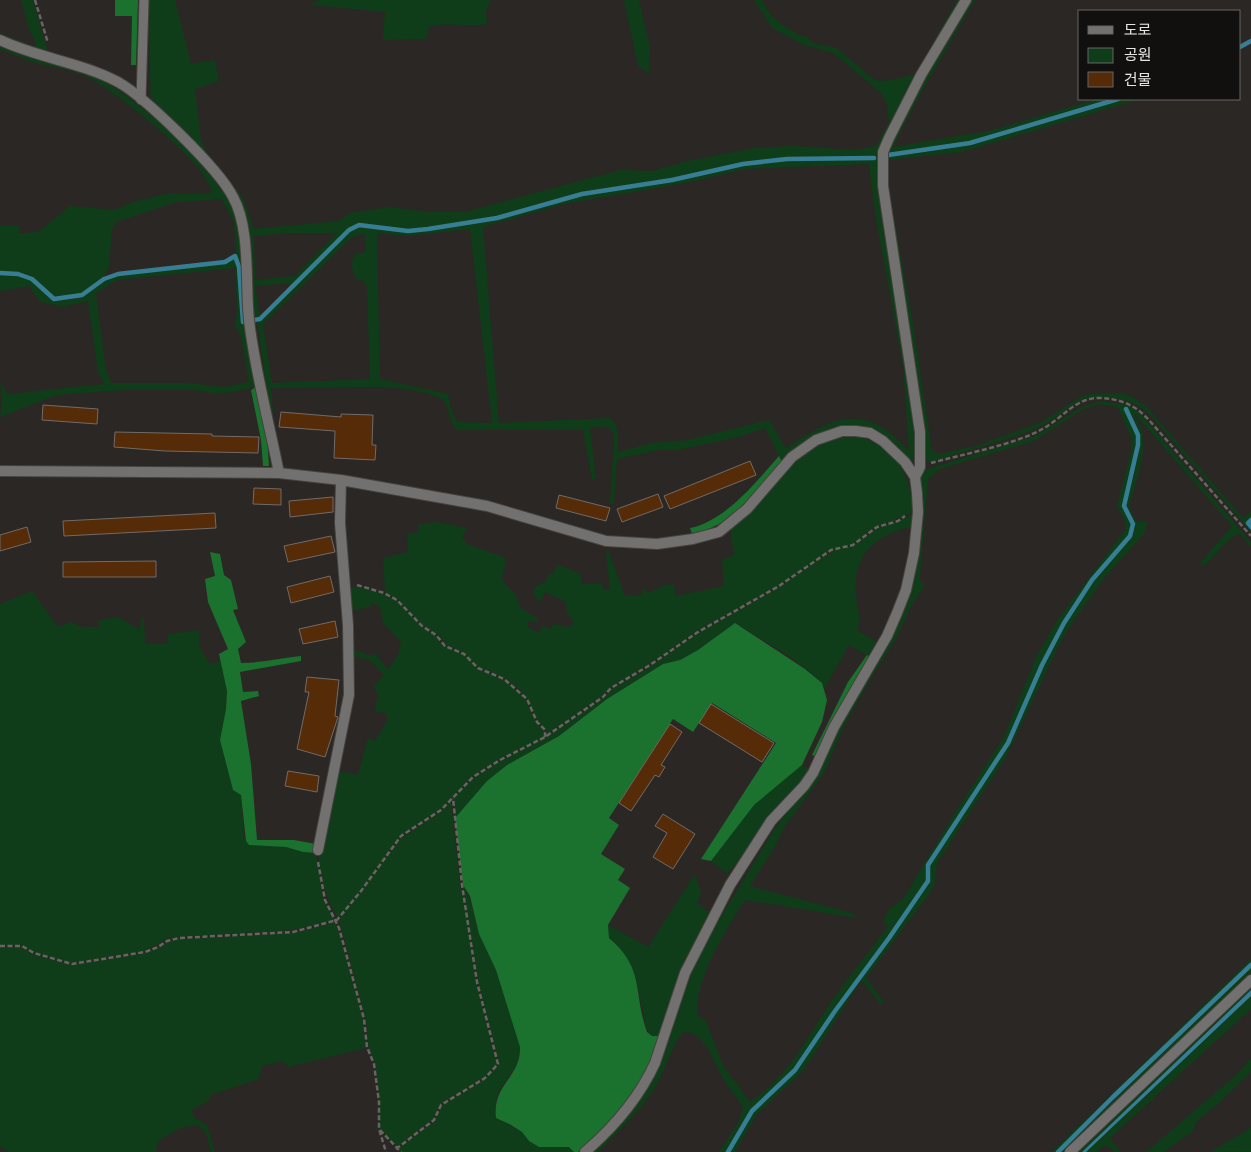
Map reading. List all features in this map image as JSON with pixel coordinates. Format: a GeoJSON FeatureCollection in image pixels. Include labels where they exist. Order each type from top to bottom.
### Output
{"type":"FeatureCollection","features":[{"type":"Feature","properties":{"kind":"street"},"geometry":{"type":"LineString","coordinates":[[585,1152],[624,1112],[648,1078],[655,1063],[685,973],[730,886],[771,820],[804,786],[812,773],[847,704],[887,636],[909,577],[918,512],[915,477],[920,467],[922,453],[883,186],[883,152],[921,75],[966,0]]}},
{"type":"Feature","properties":{"kind":"street"},"geometry":{"type":"LineString","coordinates":[[0,40],[106,76],[121,84],[161,117],[220,178],[233,196],[240,213],[249,321],[262,402],[279,473]]}},
{"type":"Feature","properties":{"kind":"street"},"geometry":{"type":"LineString","coordinates":[[0,471],[279,473],[341,480],[486,506],[606,541],[657,544],[694,539],[719,532],[747,509],[792,457],[816,440],[827,435],[856,430],[870,433],[894,452],[915,477]]}},
{"type":"Feature","properties":{"kind":"street"},"geometry":{"type":"LineString","coordinates":[[318,850],[349,696],[346,584],[340,523],[341,480]]}},
{"type":"Feature","properties":{"kind":"street"},"geometry":{"type":"LineString","coordinates":[[1070,1152],[1251,980]]}},
{"type":"Feature","properties":{"kind":"lane"},"geometry":{"type":"LineString","coordinates":[[141,100],[145,42],[144,0]]}},
{"type":"Feature","properties":{"kind":"path"},"geometry":{"type":"LineString","coordinates":[[35,0],[52,57]]}},
{"type":"Feature","properties":{"kind":"path"},"geometry":{"type":"LineString","coordinates":[[920,467],[1036,432],[1086,401],[1096,398],[1130,403],[1148,419],[1251,536]]}},
{"type":"Feature","properties":{"kind":"path"},"geometry":{"type":"LineString","coordinates":[[0,946],[22,946],[34,954],[72,964],[145,952],[173,939],[293,932],[337,920],[362,891],[401,836],[441,810],[473,777],[500,760],[545,738],[603,697],[612,688],[698,632],[779,586],[831,550],[853,545],[877,527],[918,512]]}},
{"type":"Feature","properties":{"kind":"path"},"geometry":{"type":"LineString","coordinates":[[346,584],[373,590],[397,600],[422,626],[436,635],[446,646],[464,654],[478,668],[504,680],[527,699],[537,722],[545,730],[545,738]]}},
{"type":"Feature","properties":{"kind":"path"},"geometry":{"type":"LineString","coordinates":[[396,1149],[434,1120],[441,1105],[485,1078],[498,1064],[477,982],[462,885],[453,796]]}},
{"type":"Feature","properties":{"kind":"path"},"geometry":{"type":"LineString","coordinates":[[318,850],[324,895],[337,920],[364,1019],[367,1048],[374,1064],[379,1129],[386,1152]]}},
{"type":"Feature","properties":{"kind":"path"},"geometry":{"type":"LineString","coordinates":[[379,1129],[396,1149],[401,1152]]}},
{"type":"Feature","properties":{"kind":"green space"},"geometry":{"type":"Polygon","coordinates":[[[21,0],[33,0],[47,49],[44,51],[0,37],[0,33],[34,47],[36,43],[29,30],[21,0]]]}},
{"type":"Feature","properties":{"kind":"green space"},"geometry":{"type":"Polygon","coordinates":[[[115,0],[138,0],[136,65],[131,65],[132,16],[115,16],[115,0]]]}},
{"type":"Feature","properties":{"kind":"green space"},"geometry":{"type":"Polygon","coordinates":[[[148,0],[175,0],[191,64],[215,60],[219,81],[195,89],[201,140],[206,151],[243,198],[254,229],[339,221],[350,213],[389,207],[430,212],[465,212],[620,170],[652,171],[692,160],[754,148],[793,146],[854,150],[876,146],[889,122],[887,105],[881,93],[833,53],[804,45],[772,28],[754,0],[762,0],[769,13],[780,23],[799,35],[808,37],[813,43],[837,48],[872,78],[880,81],[916,74],[957,0],[962,0],[879,157],[877,183],[895,288],[915,428],[916,463],[852,428],[782,462],[765,428],[739,437],[678,450],[659,450],[617,459],[614,503],[610,503],[614,439],[613,433],[608,426],[590,428],[596,479],[592,479],[583,430],[458,430],[454,428],[444,400],[421,392],[380,387],[271,388],[273,412],[270,413],[257,321],[261,320],[350,231],[359,226],[408,232],[428,231],[497,219],[582,195],[673,181],[743,165],[787,160],[853,160],[873,158],[768,159],[672,179],[582,193],[497,217],[428,228],[408,230],[358,224],[349,229],[289,289],[289,283],[255,286],[260,318],[253,319],[243,209],[151,105],[148,0]],[[869,164],[745,169],[691,182],[564,204],[483,227],[499,423],[610,418],[616,425],[618,452],[651,443],[688,440],[769,420],[786,448],[810,433],[833,422],[845,419],[858,419],[871,422],[885,429],[909,450],[903,366],[875,213],[869,164]],[[470,229],[407,236],[377,233],[380,379],[448,394],[451,409],[457,422],[492,423],[470,229]],[[287,233],[254,236],[255,280],[295,276],[337,233],[287,233]],[[365,234],[352,237],[263,324],[272,383],[370,379],[367,286],[363,281],[356,279],[351,266],[355,254],[366,252],[365,234]]]}},
{"type":"Feature","properties":{"kind":"green space"},"geometry":{"type":"Polygon","coordinates":[[[318,0],[491,0],[486,11],[487,24],[436,25],[429,27],[426,39],[383,40],[385,12],[311,5],[318,0]]]}},
{"type":"Feature","properties":{"kind":"green space"},"geometry":{"type":"Polygon","coordinates":[[[624,0],[639,0],[650,47],[649,73],[638,66],[624,0]]]}},
{"type":"Feature","properties":{"kind":"green space"},"geometry":{"type":"Polygon","coordinates":[[[970,0],[975,0],[917,100],[893,147],[989,131],[1094,100],[1110,100],[970,142],[888,154],[888,156],[970,144],[1118,100],[1138,100],[962,152],[887,160],[887,179],[913,323],[932,451],[939,454],[975,446],[1026,428],[1043,421],[1081,397],[1091,394],[1123,393],[1133,397],[1148,408],[1243,518],[1251,512],[1251,518],[1247,522],[1251,532],[1151,416],[1134,404],[1119,399],[1100,397],[1088,399],[1030,431],[930,462],[924,459],[884,180],[886,156],[908,108],[970,0]]]}},
{"type":"Feature","properties":{"kind":"green space"},"geometry":{"type":"Polygon","coordinates":[[[0,45],[35,59],[83,71],[103,81],[148,112],[191,153],[226,196],[237,215],[246,320],[244,321],[241,267],[236,255],[234,223],[222,199],[177,202],[116,222],[112,229],[109,267],[103,278],[82,294],[54,298],[32,278],[19,273],[0,272],[0,226],[19,226],[20,233],[38,232],[70,206],[115,210],[133,202],[169,193],[207,194],[212,192],[206,179],[194,163],[177,146],[115,95],[84,75],[29,61],[0,49],[0,45]]]}},
{"type":"Feature","properties":{"kind":"green space"},"geometry":{"type":"Polygon","coordinates":[[[234,258],[238,267],[242,323],[247,322],[256,387],[221,394],[193,390],[124,390],[57,395],[0,417],[2,401],[0,381],[8,394],[105,384],[98,373],[88,301],[63,307],[40,302],[29,286],[0,291],[0,275],[16,275],[27,278],[37,284],[48,296],[57,300],[64,300],[80,297],[118,275],[225,263],[234,258]],[[235,268],[117,280],[96,293],[105,365],[111,383],[188,383],[224,387],[249,382],[241,337],[235,325],[237,312],[235,268]]]}},
{"type":"Feature","properties":{"kind":"green space"},"geometry":{"type":"Polygon","coordinates":[[[256,387],[267,437],[269,466],[263,466],[261,440],[251,390],[256,387]]]}},
{"type":"Feature","properties":{"kind":"green space"},"geometry":{"type":"Polygon","coordinates":[[[1100,401],[1129,405],[1140,413],[1251,542],[1251,547],[1239,533],[1229,540],[1203,566],[1200,563],[1232,526],[1134,413],[1142,431],[1143,450],[1140,470],[1129,507],[1136,522],[1148,522],[1144,534],[1105,577],[1072,623],[1059,645],[1006,757],[937,863],[934,887],[866,978],[884,1002],[881,1005],[863,982],[859,984],[803,1071],[757,1114],[735,1152],[730,1152],[753,1112],[797,1071],[836,1011],[929,881],[929,866],[1009,743],[1043,666],[1065,623],[1093,581],[1131,537],[1134,524],[1125,506],[1138,455],[1139,441],[1138,429],[1133,418],[1125,408],[1137,435],[1137,445],[1122,506],[1132,524],[1129,536],[1091,580],[1063,622],[1041,665],[1007,742],[927,865],[927,881],[834,1010],[795,1070],[752,1110],[727,1152],[719,1152],[738,1123],[743,1107],[725,1082],[704,1044],[699,1038],[685,1031],[677,1041],[649,1097],[628,1122],[598,1152],[591,1152],[633,1109],[652,1082],[668,1043],[685,986],[705,943],[775,828],[813,778],[840,723],[895,631],[908,597],[921,493],[921,474],[927,469],[1035,436],[1083,406],[1100,401]],[[1098,404],[1082,410],[1034,441],[940,469],[928,479],[920,575],[920,581],[925,585],[912,604],[895,641],[871,678],[843,728],[824,773],[783,829],[776,845],[750,886],[852,913],[857,918],[745,900],[712,956],[700,988],[698,1016],[706,1021],[723,1065],[750,1102],[786,1069],[838,992],[888,926],[883,922],[889,909],[903,899],[1004,737],[1036,657],[1058,619],[1125,530],[1124,518],[1117,507],[1131,451],[1131,438],[1118,407],[1098,404]]]}},
{"type":"Feature","properties":{"kind":"green space"},"geometry":{"type":"Polygon","coordinates":[[[841,435],[872,441],[894,457],[907,481],[914,512],[877,526],[853,544],[830,550],[779,585],[697,631],[611,687],[602,696],[546,735],[546,730],[538,722],[524,694],[505,678],[479,667],[464,653],[446,644],[437,634],[422,625],[398,599],[385,592],[383,558],[408,552],[407,534],[418,533],[419,524],[438,522],[467,528],[462,537],[467,544],[506,558],[502,580],[517,596],[522,609],[537,618],[538,622],[527,621],[527,627],[540,633],[542,625],[551,629],[553,624],[571,627],[573,621],[567,613],[566,602],[545,592],[542,600],[538,601],[533,592],[535,587],[547,580],[547,575],[553,573],[558,565],[580,573],[582,584],[602,584],[604,590],[610,590],[606,552],[609,551],[624,595],[640,596],[644,588],[648,593],[665,585],[674,584],[676,596],[724,586],[722,560],[734,555],[730,530],[740,523],[779,476],[796,459],[817,445],[841,435]]]}},
{"type":"Feature","properties":{"kind":"green space"},"geometry":{"type":"Polygon","coordinates":[[[779,456],[782,462],[753,496],[732,516],[707,530],[692,534],[690,528],[715,518],[727,509],[750,488],[779,456]]]}},
{"type":"Feature","properties":{"kind":"green space"},"geometry":{"type":"Polygon","coordinates":[[[913,515],[913,526],[887,535],[877,541],[868,549],[858,569],[856,596],[860,616],[857,630],[878,643],[870,657],[849,645],[824,689],[819,681],[798,662],[735,623],[698,650],[680,660],[663,664],[607,699],[559,736],[507,765],[487,781],[455,818],[454,797],[474,778],[500,761],[545,738],[603,698],[612,689],[651,666],[698,633],[780,587],[815,562],[839,548],[854,546],[878,528],[913,515]]]}},
{"type":"Feature","properties":{"kind":"green space"},"geometry":{"type":"Polygon","coordinates":[[[210,552],[220,554],[224,575],[231,580],[238,609],[233,610],[246,642],[238,649],[241,663],[301,656],[301,661],[240,672],[243,692],[258,691],[259,696],[241,701],[251,764],[257,840],[294,840],[316,844],[316,853],[303,852],[286,847],[249,845],[246,841],[241,795],[233,790],[220,740],[226,709],[227,691],[219,654],[228,649],[208,602],[205,579],[215,576],[210,552]]]}},
{"type":"Feature","properties":{"kind":"green space"},"geometry":{"type":"Polygon","coordinates":[[[347,586],[373,590],[397,600],[422,627],[436,636],[438,641],[464,654],[479,669],[504,680],[523,696],[537,724],[544,731],[544,737],[500,759],[473,776],[441,809],[400,837],[338,919],[324,888],[319,863],[320,845],[327,813],[338,771],[358,775],[368,738],[375,741],[387,721],[387,714],[375,711],[376,702],[379,699],[374,686],[384,675],[370,660],[352,656],[352,649],[371,656],[374,653],[388,669],[398,655],[401,642],[383,623],[380,606],[371,603],[370,607],[351,611],[347,586]]]}},
{"type":"Feature","properties":{"kind":"green space"},"geometry":{"type":"Polygon","coordinates":[[[32,591],[58,627],[71,622],[82,627],[99,627],[99,620],[118,617],[140,630],[141,618],[144,617],[145,644],[167,644],[168,634],[199,630],[199,646],[210,664],[221,661],[227,691],[226,709],[220,740],[233,790],[241,795],[244,836],[249,845],[286,847],[303,852],[316,853],[323,896],[335,920],[293,930],[166,939],[145,951],[72,963],[35,953],[22,945],[0,945],[0,604],[32,591]]]}},
{"type":"Feature","properties":{"kind":"green space"},"geometry":{"type":"Polygon","coordinates":[[[735,623],[805,669],[822,683],[827,700],[822,722],[802,765],[754,805],[711,861],[701,859],[776,743],[712,703],[693,732],[673,719],[609,818],[619,825],[601,854],[625,869],[618,880],[630,888],[608,925],[609,938],[628,960],[633,971],[647,1032],[652,1036],[661,1036],[647,1071],[623,1108],[578,1152],[574,1152],[569,1147],[539,1147],[529,1141],[522,1132],[496,1118],[498,1097],[516,1066],[520,1047],[496,970],[479,934],[470,896],[463,885],[455,818],[487,781],[507,765],[559,736],[607,699],[663,664],[680,660],[698,650],[735,623]]]}},
{"type":"Feature","properties":{"kind":"green space"},"geometry":{"type":"Polygon","coordinates":[[[867,655],[870,657],[817,757],[812,755],[848,682],[867,655]]]}},
{"type":"Feature","properties":{"kind":"green space"},"geometry":{"type":"Polygon","coordinates":[[[802,765],[810,770],[801,784],[761,825],[748,851],[727,874],[711,861],[754,804],[802,765]]]}},
{"type":"Feature","properties":{"kind":"green space"},"geometry":{"type":"Polygon","coordinates":[[[451,801],[460,885],[466,907],[476,983],[497,1065],[484,1078],[440,1105],[433,1119],[397,1147],[380,1128],[380,1104],[375,1062],[369,1050],[366,1022],[339,920],[401,839],[443,810],[451,801]]]}},
{"type":"Feature","properties":{"kind":"green space"},"geometry":{"type":"Polygon","coordinates":[[[695,874],[701,893],[697,903],[710,913],[669,1005],[661,1036],[652,1036],[645,1025],[633,971],[624,954],[609,938],[608,925],[648,947],[695,874]]]}},
{"type":"Feature","properties":{"kind":"green space"},"geometry":{"type":"Polygon","coordinates":[[[463,885],[469,896],[479,933],[496,970],[520,1047],[516,1066],[497,1096],[496,1118],[522,1132],[529,1141],[539,1147],[569,1147],[574,1152],[402,1152],[398,1149],[435,1121],[442,1106],[485,1079],[499,1065],[478,982],[463,885]]]}},
{"type":"Feature","properties":{"kind":"green space"},"geometry":{"type":"Polygon","coordinates":[[[336,922],[363,1019],[366,1048],[288,1067],[283,1061],[262,1066],[259,1079],[210,1095],[210,1100],[192,1110],[194,1117],[207,1125],[215,1152],[211,1152],[205,1131],[197,1125],[180,1128],[157,1142],[156,1152],[9,1152],[0,1147],[0,947],[22,947],[34,955],[72,965],[145,953],[167,942],[179,939],[293,933],[336,922]]]}},
{"type":"Feature","properties":{"kind":"green space"},"geometry":{"type":"Polygon","coordinates":[[[1251,959],[1251,963],[1112,1096],[1057,1152],[1052,1152],[1251,959]]]}},
{"type":"Feature","properties":{"kind":"green space"},"geometry":{"type":"Polygon","coordinates":[[[1251,966],[1251,972],[1064,1152],[1060,1152],[1251,966]]]}},
{"type":"Feature","properties":{"kind":"green space"},"geometry":{"type":"Polygon","coordinates":[[[1251,984],[1251,990],[1082,1152],[1075,1152],[1251,984]]]}},
{"type":"Feature","properties":{"kind":"green space"},"geometry":{"type":"Polygon","coordinates":[[[1251,996],[1251,1009],[1110,1138],[1121,1152],[1114,1152],[1110,1147],[1104,1146],[1097,1152],[1086,1152],[1251,996]]]}},
{"type":"Feature","properties":{"kind":"green space"},"geometry":{"type":"Polygon","coordinates":[[[1251,1059],[1251,1072],[1218,1104],[1197,1121],[1193,1131],[1164,1152],[1146,1152],[1235,1076],[1251,1059]]]}},
{"type":"Feature","properties":{"kind":"green space"},"geometry":{"type":"Polygon","coordinates":[[[1251,1128],[1251,1151],[1210,1152],[1251,1128]]]}},
{"type":"Feature","properties":{"kind":"water"},"geometry":{"type":"Polygon","coordinates":[[[1251,990],[1251,996],[1086,1152],[1082,1152],[1251,990]]]}},
{"type":"Feature","properties":{"kind":"building"},"geometry":{"type":"Polygon","coordinates":[[[43,405],[98,409],[97,424],[42,420],[43,405]]]}},
{"type":"Feature","properties":{"kind":"building"},"geometry":{"type":"Polygon","coordinates":[[[281,412],[341,417],[341,414],[373,415],[372,445],[376,445],[375,460],[334,458],[335,431],[279,427],[281,412]]]}},
{"type":"Feature","properties":{"kind":"building"},"geometry":{"type":"Polygon","coordinates":[[[115,432],[259,437],[258,453],[165,451],[114,447],[115,432]]]}},
{"type":"Feature","properties":{"kind":"building"},"geometry":{"type":"Polygon","coordinates":[[[750,461],[756,475],[670,509],[664,496],[750,461]]]}},
{"type":"Feature","properties":{"kind":"building"},"geometry":{"type":"Polygon","coordinates":[[[254,488],[281,489],[281,505],[253,504],[254,488]]]}},
{"type":"Feature","properties":{"kind":"building"},"geometry":{"type":"Polygon","coordinates":[[[658,494],[663,507],[622,522],[617,509],[658,494]]]}},
{"type":"Feature","properties":{"kind":"building"},"geometry":{"type":"Polygon","coordinates":[[[559,495],[610,508],[606,521],[556,508],[559,495]]]}},
{"type":"Feature","properties":{"kind":"building"},"geometry":{"type":"Polygon","coordinates":[[[333,497],[333,512],[290,517],[289,501],[333,497]]]}},
{"type":"Feature","properties":{"kind":"building"},"geometry":{"type":"Polygon","coordinates":[[[215,513],[216,528],[64,536],[63,521],[215,513]]]}},
{"type":"Feature","properties":{"kind":"building"},"geometry":{"type":"Polygon","coordinates":[[[27,527],[31,542],[0,551],[0,535],[27,527]]]}},
{"type":"Feature","properties":{"kind":"building"},"geometry":{"type":"Polygon","coordinates":[[[331,536],[335,552],[288,562],[284,546],[331,536]]]}},
{"type":"Feature","properties":{"kind":"building"},"geometry":{"type":"Polygon","coordinates":[[[156,561],[156,577],[63,577],[63,562],[156,561]]]}},
{"type":"Feature","properties":{"kind":"building"},"geometry":{"type":"Polygon","coordinates":[[[330,576],[334,592],[291,603],[287,587],[330,576]]]}},
{"type":"Feature","properties":{"kind":"building"},"geometry":{"type":"Polygon","coordinates":[[[335,621],[338,637],[303,644],[299,629],[335,621]]]}},
{"type":"Feature","properties":{"kind":"building"},"geometry":{"type":"Polygon","coordinates":[[[307,677],[339,680],[335,716],[338,717],[325,757],[297,749],[309,692],[305,692],[307,677]]]}},
{"type":"Feature","properties":{"kind":"building"},"geometry":{"type":"Polygon","coordinates":[[[711,704],[774,743],[762,762],[699,723],[711,704]]]}},
{"type":"Feature","properties":{"kind":"building"},"geometry":{"type":"Polygon","coordinates":[[[670,724],[682,732],[661,765],[665,767],[659,777],[655,775],[631,811],[619,803],[670,724]]]}},
{"type":"Feature","properties":{"kind":"building"},"geometry":{"type":"Polygon","coordinates":[[[288,771],[319,776],[317,792],[285,786],[288,771]]]}},
{"type":"Feature","properties":{"kind":"building"},"geometry":{"type":"Polygon","coordinates":[[[663,814],[695,834],[673,869],[653,857],[667,833],[655,826],[663,814]]]}},
{"type":"Feature","properties":{"kind":"waterway"},"geometry":{"type":"LineString","coordinates":[[1241,46],[1251,41]]}},
{"type":"Feature","properties":{"kind":"waterway"},"geometry":{"type":"LineString","coordinates":[[888,155],[970,143],[1115,100]]}},
{"type":"Feature","properties":{"kind":"waterway"},"geometry":{"type":"LineString","coordinates":[[0,273],[18,274],[32,279],[54,299],[82,295],[104,279],[118,274],[225,262],[235,256],[239,267],[243,322],[260,319],[349,230],[359,225],[408,231],[428,229],[497,218],[582,194],[672,180],[743,164],[787,159],[874,158]]}},
{"type":"Feature","properties":{"kind":"waterway"},"geometry":{"type":"LineString","coordinates":[[728,1152],[752,1111],[795,1070],[928,881],[928,865],[1008,743],[1042,665],[1064,623],[1092,580],[1130,536],[1133,524],[1124,506],[1138,445],[1138,435],[1126,409]]}},
{"type":"Feature","properties":{"kind":"waterway"},"geometry":{"type":"LineString","coordinates":[[1251,520],[1248,523],[1251,527]]}},
{"type":"Feature","properties":{"kind":"waterway"},"geometry":{"type":"LineString","coordinates":[[1058,1152],[1251,965]]}}]}
